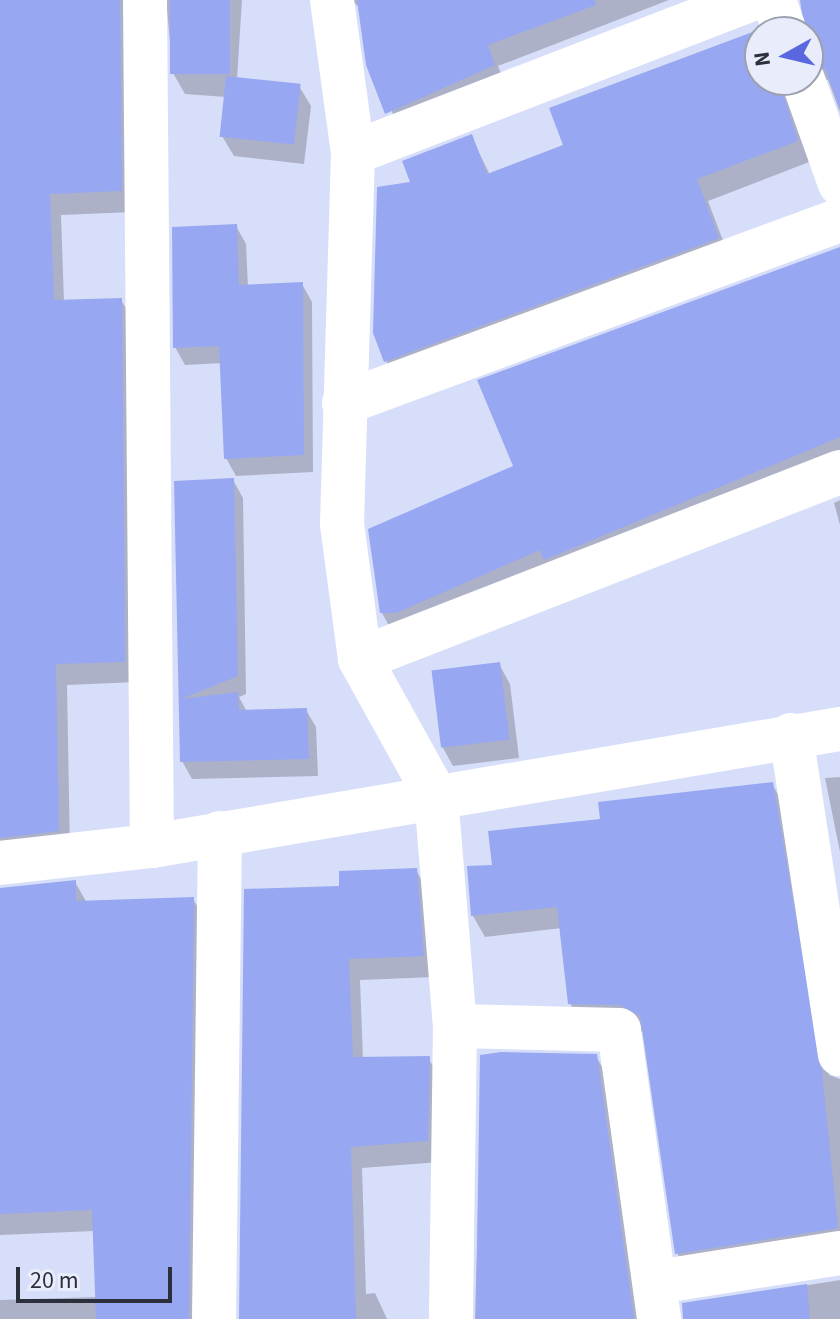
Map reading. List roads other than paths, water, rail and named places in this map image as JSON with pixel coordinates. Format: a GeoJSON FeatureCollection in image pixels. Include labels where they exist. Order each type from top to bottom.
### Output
{"type":"FeatureCollection","features":[{"type":"Feature","properties":{"kind":"street"},"geometry":{"type":"LineString","coordinates":[[145,0],[152,846]]}},
{"type":"Feature","properties":{"kind":"street"},"geometry":{"type":"LineString","coordinates":[[332,0],[353,153],[342,524],[360,659],[436,796],[455,1026],[451,1319]]}},
{"type":"Feature","properties":{"kind":"street"},"geometry":{"type":"LineString","coordinates":[[353,153],[750,0]]}},
{"type":"Feature","properties":{"kind":"street"},"geometry":{"type":"LineString","coordinates":[[809,96],[840,184]]}},
{"type":"Feature","properties":{"kind":"street"},"geometry":{"type":"LineString","coordinates":[[344,403],[840,220]]}},
{"type":"Feature","properties":{"kind":"street"},"geometry":{"type":"LineString","coordinates":[[360,659],[840,472]]}},
{"type":"Feature","properties":{"kind":"street"},"geometry":{"type":"LineString","coordinates":[[0,863],[152,846],[840,729]]}},
{"type":"Feature","properties":{"kind":"street"},"geometry":{"type":"LineString","coordinates":[[791,735],[840,1054]]}},
{"type":"Feature","properties":{"kind":"street"},"geometry":{"type":"LineString","coordinates":[[214,1319],[220,833]]}},
{"type":"Feature","properties":{"kind":"street"},"geometry":{"type":"LineString","coordinates":[[455,1026],[619,1030],[658,1300],[840,1253]]}}]}
